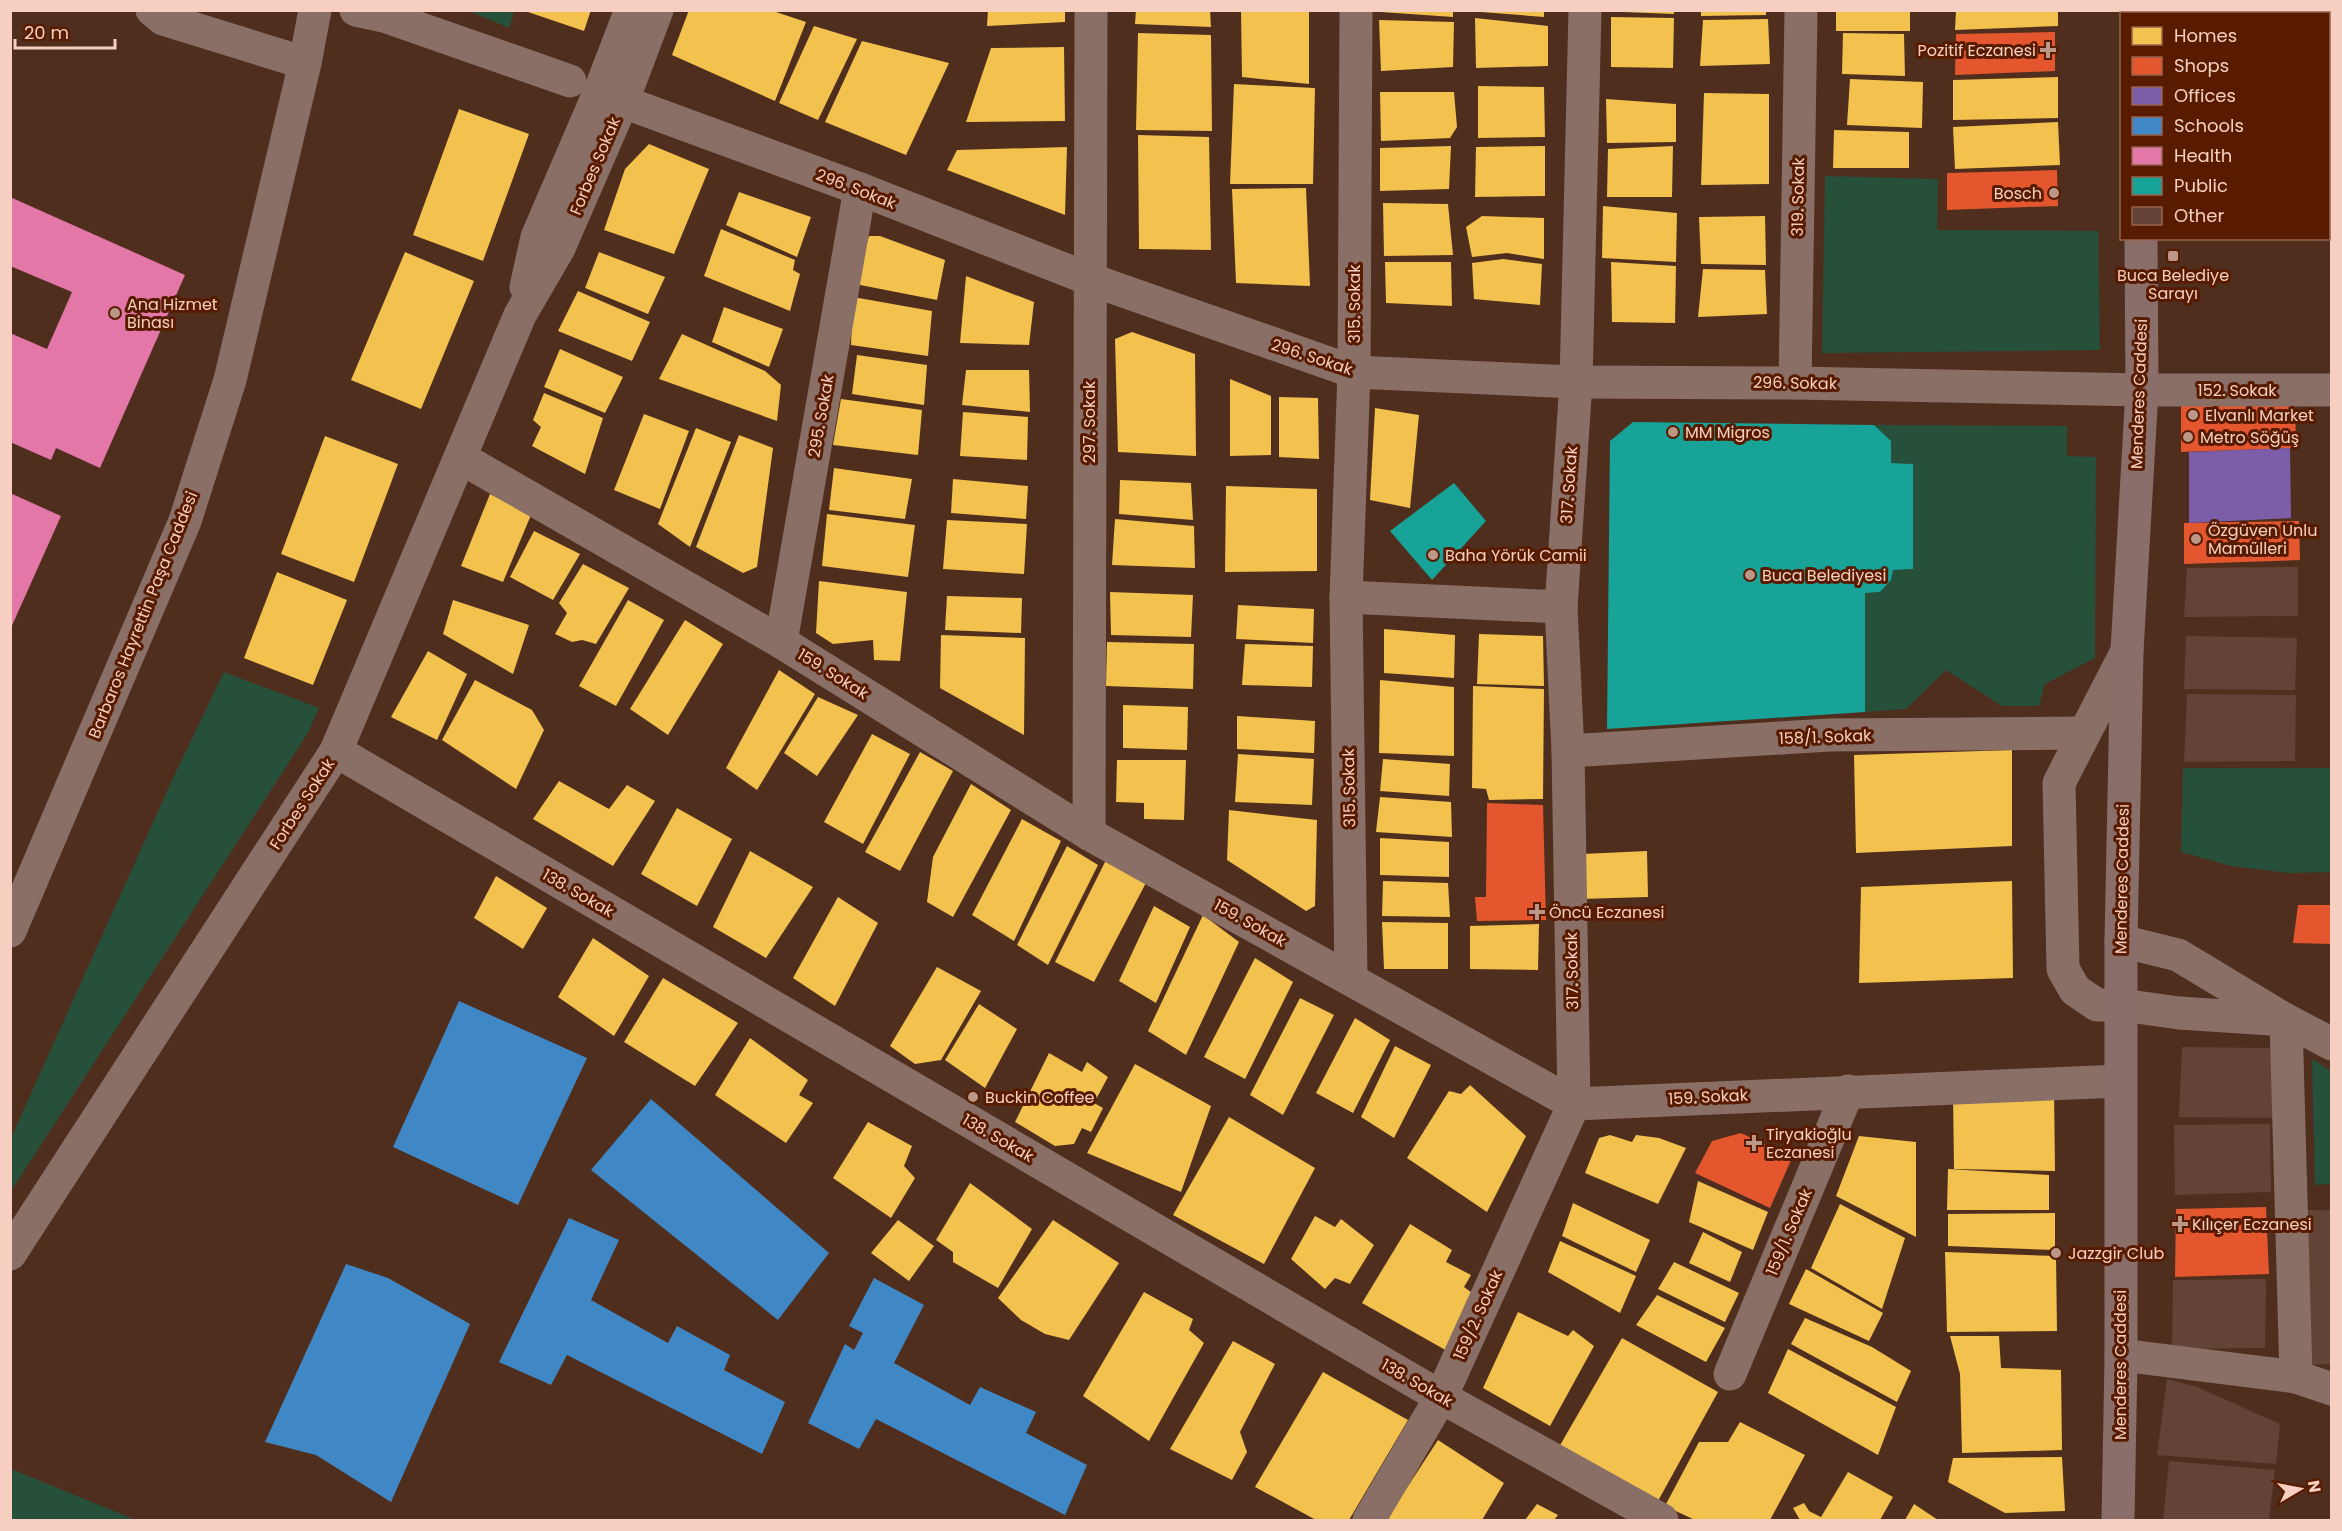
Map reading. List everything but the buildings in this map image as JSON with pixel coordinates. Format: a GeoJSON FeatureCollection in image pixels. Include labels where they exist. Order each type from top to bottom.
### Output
{"type":"FeatureCollection","features":[{"type":"Feature","properties":{"kind":"main road","name":"Menderes Caddesi"},"geometry":{"type":"LineString","coordinates":[[2118,1521],[2121,1355],[2121,942],[2127,651],[2142,390],[2141,240]]}},
{"type":"Feature","properties":{"kind":"street"},"geometry":{"type":"LineString","coordinates":[[152,10],[163,19],[305,63]]}},
{"type":"Feature","properties":{"kind":"street","name":"Barbaros Hayrettin Paşa Caddesi"},"geometry":{"type":"LineString","coordinates":[[10,931],[185,521],[230,380],[305,63],[315,10]]}},
{"type":"Feature","properties":{"kind":"street","name":"296. Sokak"},"geometry":{"type":"LineString","coordinates":[[356,10],[394,19],[597,92],[860,189],[1089,279],[1354,372],[1576,382],[1795,383],[2142,390]]}},
{"type":"Feature","properties":{"kind":"street","name":"Forbes Sokak"},"geometry":{"type":"LineString","coordinates":[[10,1254],[336,751],[520,315],[559,248],[597,92],[631,10]]}},
{"type":"Feature","properties":{"kind":"street","name":"Forbes Sokak"},"geometry":{"type":"LineString","coordinates":[[597,92],[657,10]]}},
{"type":"Feature","properties":{"kind":"street","name":"297. Sokak"},"geometry":{"type":"LineString","coordinates":[[1089,834],[1091,10]]}},
{"type":"Feature","properties":{"kind":"street","name":"315. Sokak"},"geometry":{"type":"LineString","coordinates":[[1351,979],[1346,597],[1354,372],[1356,10]]}},
{"type":"Feature","properties":{"kind":"street","name":"317. Sokak"},"geometry":{"type":"LineString","coordinates":[[1574,1104],[1568,750],[1561,607],[1576,382],[1585,10]]}},
{"type":"Feature","properties":{"kind":"street","name":"319. Sokak"},"geometry":{"type":"LineString","coordinates":[[1795,383],[1801,10]]}},
{"type":"Feature","properties":{"kind":"street","name":"295. Sokak"},"geometry":{"type":"LineString","coordinates":[[781,642],[860,189]]}},
{"type":"Feature","properties":{"kind":"street","name":"152. Sokak"},"geometry":{"type":"LineString","coordinates":[[2142,390],[2331,390]]}},
{"type":"Feature","properties":{"kind":"street","name":"159. Sokak"},"geometry":{"type":"LineString","coordinates":[[460,458],[781,642],[1089,834],[1574,1104],[2120,1081]]}},
{"type":"Feature","properties":{"kind":"street"},"geometry":{"type":"LineString","coordinates":[[1346,597],[1561,607]]}},
{"type":"Feature","properties":{"kind":"street"},"geometry":{"type":"LineString","coordinates":[[2127,651],[2083,732],[2059,783],[2063,969],[2075,990],[2097,1005],[2122,1005],[2179,1013],[2286,1020]]}},
{"type":"Feature","properties":{"kind":"street","name":"158/1. Sokak"},"geometry":{"type":"LineString","coordinates":[[1568,750],[1829,735],[2083,732]]}},
{"type":"Feature","properties":{"kind":"street","name":"138. Sokak"},"geometry":{"type":"LineString","coordinates":[[336,751],[1441,1397],[1662,1521]]}},
{"type":"Feature","properties":{"kind":"street"},"geometry":{"type":"LineString","coordinates":[[2121,942],[2178,955],[2286,1020],[2331,1044]]}},
{"type":"Feature","properties":{"kind":"street"},"geometry":{"type":"LineString","coordinates":[[2286,1020],[2296,1377]]}},
{"type":"Feature","properties":{"kind":"street","name":"159/1. Sokak"},"geometry":{"type":"LineString","coordinates":[[1730,1374],[1848,1091]]}},
{"type":"Feature","properties":{"kind":"street","name":"159/2. Sokak"},"geometry":{"type":"LineString","coordinates":[[1369,1521],[1441,1397],[1574,1104]]}},
{"type":"Feature","properties":{"kind":"street"},"geometry":{"type":"LineString","coordinates":[[2121,1355],[2296,1377],[2331,1389]]}},
{"type":"Feature","properties":{"kind":"green space"},"geometry":{"type":"Polygon","coordinates":[[[514,10],[509,28],[469,11],[514,10]]]}},
{"type":"Feature","properties":{"kind":"green space"},"geometry":{"type":"Polygon","coordinates":[[[1825,176],[1938,179],[1937,230],[2098,231],[2100,350],[1822,353],[1825,176]]]}},
{"type":"Feature","properties":{"kind":"green space"},"geometry":{"type":"Polygon","coordinates":[[[1874,425],[2067,426],[2067,456],[2096,457],[2095,658],[2045,684],[2039,706],[2002,706],[1946,670],[1906,709],[1865,712],[1865,593],[1880,592],[1891,580],[1893,570],[1913,569],[1913,464],[1891,463],[1891,441],[1874,425]]]}},
{"type":"Feature","properties":{"kind":"green space"},"geometry":{"type":"Polygon","coordinates":[[[224,672],[319,708],[308,733],[11,1191],[11,1138],[173,778],[224,672]]]}},
{"type":"Feature","properties":{"kind":"green space"},"geometry":{"type":"Polygon","coordinates":[[[2183,768],[2331,768],[2331,872],[2288,873],[2231,866],[2181,852],[2183,768]]]}},
{"type":"Feature","properties":{"kind":"green space"},"geometry":{"type":"Polygon","coordinates":[[[2312,1059],[2331,1071],[2331,1184],[2315,1185],[2312,1059]]]}},
{"type":"Feature","properties":{"kind":"green space"},"geometry":{"type":"Polygon","coordinates":[[[11,1469],[136,1520],[11,1520],[11,1469]]]}},
{"type":"Feature","properties":{"kind":"place","name":"Pozitif Eczanesi"},"geometry":{"type":"Point","coordinates":[2048,50]}},
{"type":"Feature","properties":{"kind":"place","name":"Bosch"},"geometry":{"type":"Point","coordinates":[2054,193]}},
{"type":"Feature","properties":{"kind":"place","name":"Buca Belediye Sarayı"},"geometry":{"type":"Point","coordinates":[2173,256]}},
{"type":"Feature","properties":{"kind":"place","name":"Ana Hizmet Binası"},"geometry":{"type":"Point","coordinates":[115,313]}},
{"type":"Feature","properties":{"kind":"place","name":"Elvanlı Market"},"geometry":{"type":"Point","coordinates":[2193,415]}},
{"type":"Feature","properties":{"kind":"place","name":"MM Migros"},"geometry":{"type":"Point","coordinates":[1673,432]}},
{"type":"Feature","properties":{"kind":"place","name":"Metro Söğüş"},"geometry":{"type":"Point","coordinates":[2188,437]}},
{"type":"Feature","properties":{"kind":"place","name":"Özgüven Unlu Mamülleri"},"geometry":{"type":"Point","coordinates":[2196,539]}},
{"type":"Feature","properties":{"kind":"place","name":"Baha Yörük Camii"},"geometry":{"type":"Point","coordinates":[1433,555]}},
{"type":"Feature","properties":{"kind":"place","name":"Buca Belediyesi"},"geometry":{"type":"Point","coordinates":[1750,575]}},
{"type":"Feature","properties":{"kind":"place","name":"Öncü Eczanesi"},"geometry":{"type":"Point","coordinates":[1537,912]}},
{"type":"Feature","properties":{"kind":"place","name":"Buckin Coffee"},"geometry":{"type":"Point","coordinates":[973,1097]}},
{"type":"Feature","properties":{"kind":"place","name":"Tiryakioğlu Eczanesi"},"geometry":{"type":"Point","coordinates":[1754,1143]}},
{"type":"Feature","properties":{"kind":"place","name":"Kılıçer Eczanesi"},"geometry":{"type":"Point","coordinates":[2180,1224]}},
{"type":"Feature","properties":{"kind":"place","name":"Jazzgir Club"},"geometry":{"type":"Point","coordinates":[2056,1253]}}]}
